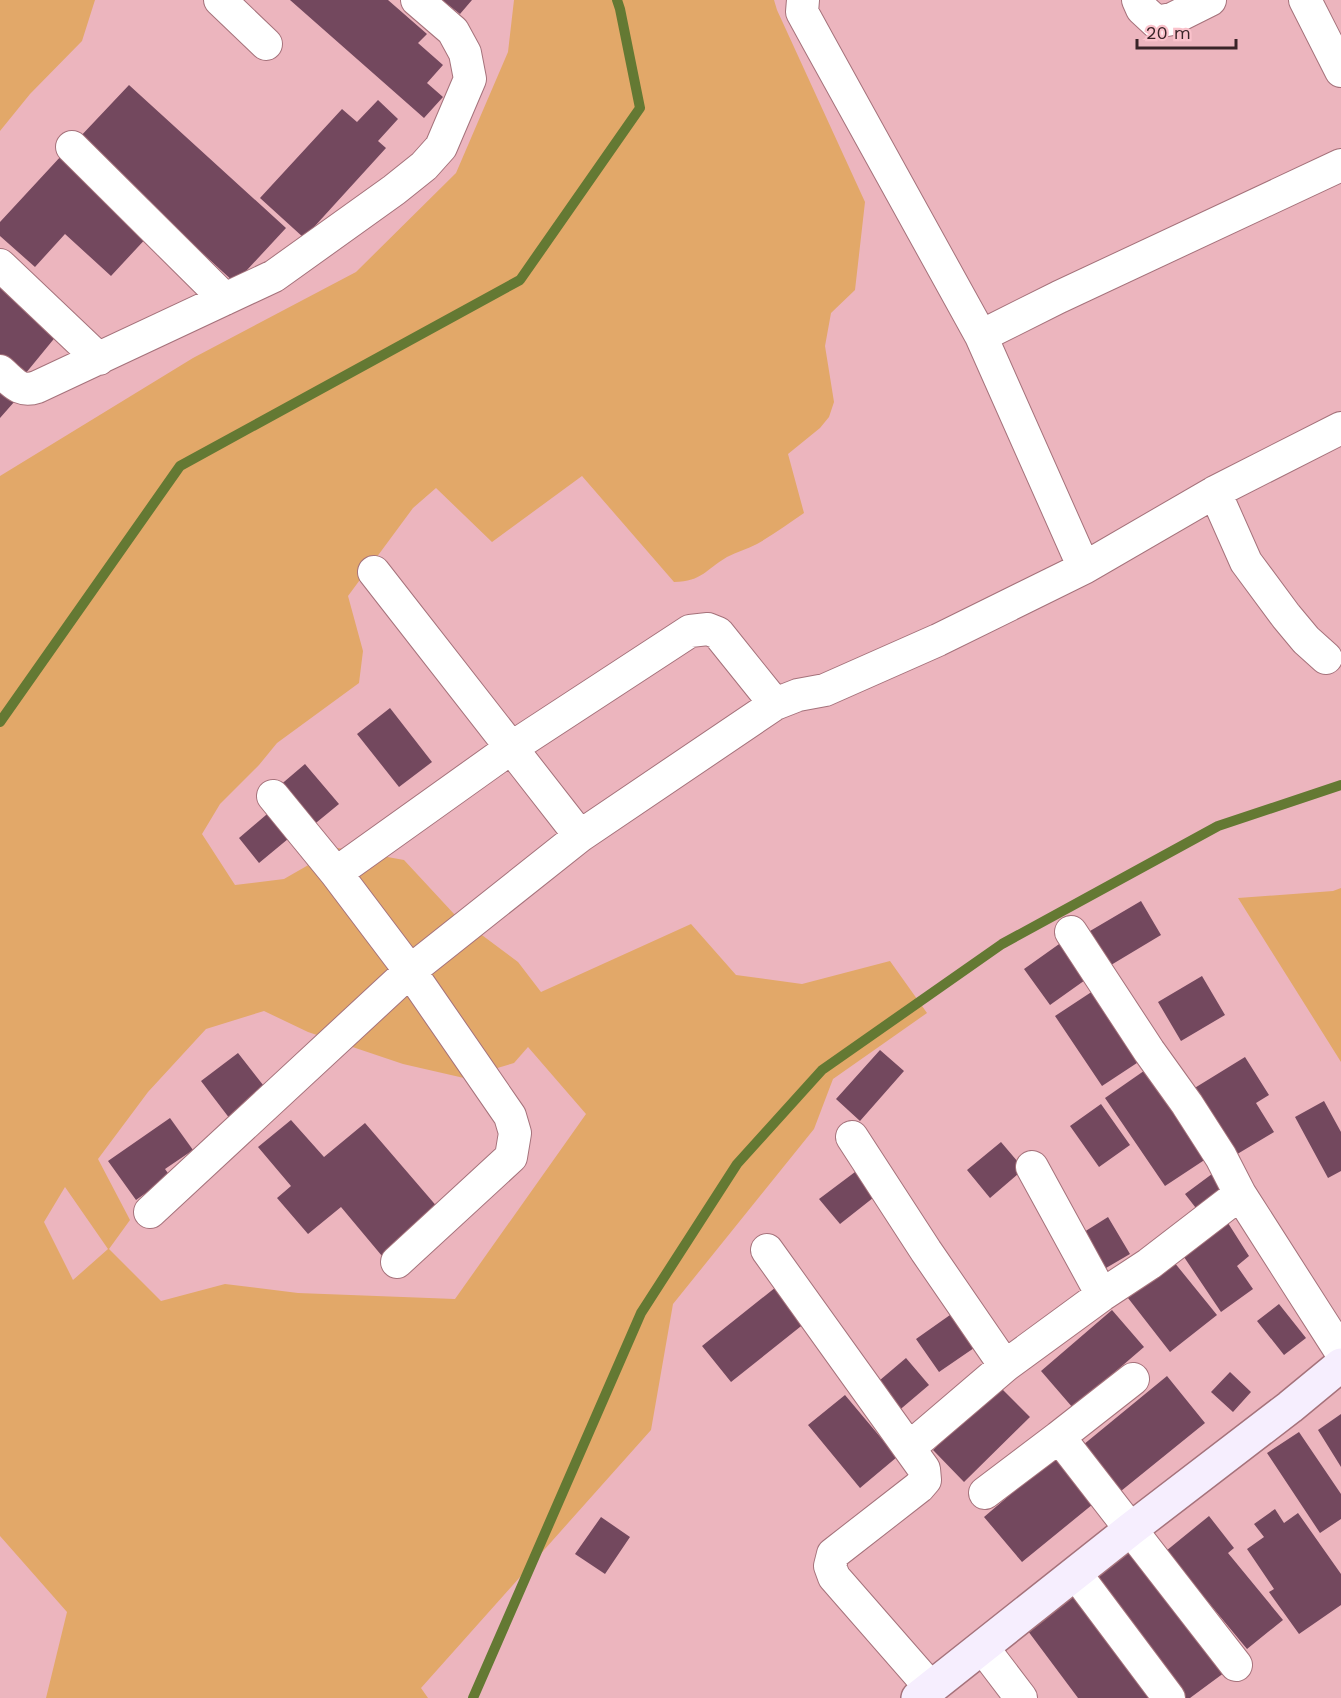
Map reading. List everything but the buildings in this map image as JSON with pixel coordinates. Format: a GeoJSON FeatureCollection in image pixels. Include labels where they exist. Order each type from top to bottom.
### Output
{"type":"FeatureCollection","features":[{"type":"Feature","properties":{"kind":"street"},"geometry":{"type":"LineString","coordinates":[[220,0],[266,44]]}},
{"type":"Feature","properties":{"kind":"street"},"geometry":{"type":"LineString","coordinates":[[0,371],[21,389],[28,390],[274,276],[424,166],[441,147],[470,79],[465,53],[453,31],[417,0]]}},
{"type":"Feature","properties":{"kind":"street"},"geometry":{"type":"LineString","coordinates":[[803,0],[802,12],[981,336],[1084,568]]}},
{"type":"Feature","properties":{"kind":"street"},"geometry":{"type":"LineString","coordinates":[[1138,0],[1142,9],[1156,22],[1172,19],[1210,0]]}},
{"type":"Feature","properties":{"kind":"street"},"geometry":{"type":"LineString","coordinates":[[1305,0],[1341,71]]}},
{"type":"Feature","properties":{"kind":"street"},"geometry":{"type":"LineString","coordinates":[[72,147],[225,299]]}},
{"type":"Feature","properties":{"kind":"street"},"geometry":{"type":"LineString","coordinates":[[981,336],[1341,165]]}},
{"type":"Feature","properties":{"kind":"street"},"geometry":{"type":"LineString","coordinates":[[0,264],[99,359]]}},
{"type":"Feature","properties":{"kind":"street"},"geometry":{"type":"LineString","coordinates":[[150,1212],[410,971],[580,836],[775,704],[798,695],[825,690],[938,640],[1084,568],[1215,492],[1341,428]]}},
{"type":"Feature","properties":{"kind":"street"},"geometry":{"type":"LineString","coordinates":[[1215,492],[1246,562],[1306,640],[1326,658]]}},
{"type":"Feature","properties":{"kind":"street"},"geometry":{"type":"LineString","coordinates":[[374,572],[580,836]]}},
{"type":"Feature","properties":{"kind":"street"},"geometry":{"type":"LineString","coordinates":[[336,873],[511,748],[690,631],[708,629],[718,633],[775,704]]}},
{"type":"Feature","properties":{"kind":"street"},"geometry":{"type":"LineString","coordinates":[[273,796],[336,873],[410,971],[510,1116],[515,1133],[511,1156],[397,1262]]}},
{"type":"Feature","properties":{"kind":"street"},"geometry":{"type":"LineString","coordinates":[[1071,932],[1149,1051],[1187,1104],[1221,1157],[1240,1194],[1341,1352]]}},
{"type":"Feature","properties":{"kind":"street"},"geometry":{"type":"LineString","coordinates":[[852,1137],[926,1251],[1005,1366]]}},
{"type":"Feature","properties":{"kind":"street"},"geometry":{"type":"LineString","coordinates":[[1032,1167],[1102,1295]]}},
{"type":"Feature","properties":{"kind":"street"},"geometry":{"type":"LineString","coordinates":[[909,1448],[1005,1366],[1102,1295],[1149,1264],[1240,1194]]}},
{"type":"Feature","properties":{"kind":"street"},"geometry":{"type":"LineString","coordinates":[[767,1250],[924,1469],[925,1479],[919,1487],[833,1554],[830,1566],[834,1577],[925,1693],[1341,1365]]}},
{"type":"Feature","properties":{"kind":"street"},"geometry":{"type":"LineString","coordinates":[[985,1493],[1133,1379]]}},
{"type":"Feature","properties":{"kind":"street"},"geometry":{"type":"LineString","coordinates":[[1059,1437],[1236,1665]]}},
{"type":"Feature","properties":{"kind":"street"},"geometry":{"type":"LineString","coordinates":[[1076,1574],[1169,1698]]}},
{"type":"Feature","properties":{"kind":"street"},"geometry":{"type":"LineString","coordinates":[[983,1648],[1022,1698]]}},
{"type":"Feature","properties":{"kind":"shaded area"},"geometry":{"type":"Polygon","coordinates":[[[0,0],[95,0],[82,41],[30,94],[0,131],[0,0]]]}},
{"type":"Feature","properties":{"kind":"shaded area"},"geometry":{"type":"Polygon","coordinates":[[[514,0],[774,0],[865,202],[855,290],[831,313],[825,346],[834,402],[829,417],[820,428],[788,454],[804,513],[753,546],[727,557],[698,577],[674,582],[582,476],[492,542],[436,488],[413,508],[348,596],[363,651],[359,683],[277,743],[259,765],[220,804],[202,834],[235,885],[284,879],[338,848],[404,860],[455,915],[518,962],[541,992],[691,924],[736,975],[802,984],[890,961],[927,1013],[833,1079],[814,1129],[673,1304],[651,1430],[421,1688],[428,1698],[46,1698],[67,1612],[0,1536],[0,476],[193,358],[356,272],[456,173],[508,52],[514,0]],[[264,1011],[206,1029],[148,1092],[98,1159],[130,1220],[109,1249],[161,1301],[225,1284],[298,1293],[455,1299],[586,1114],[528,1047],[514,1063],[464,1078],[403,1064],[308,1032],[264,1011]],[[65,1187],[44,1222],[73,1280],[108,1249],[65,1187]]]}},
{"type":"Feature","properties":{"kind":"shaded area"},"geometry":{"type":"Polygon","coordinates":[[[1341,888],[1341,1062],[1238,898],[1333,891],[1341,888]]]}},
{"type":"Feature","properties":{"kind":"waterway"},"geometry":{"type":"LineString","coordinates":[[0,722],[180,466],[520,280],[640,108],[617,0]]}},
{"type":"Feature","properties":{"kind":"waterway"},"geometry":{"type":"LineString","coordinates":[[473,1698],[641,1313],[737,1164],[822,1070],[1002,944],[1218,826],[1341,785]]}}]}
